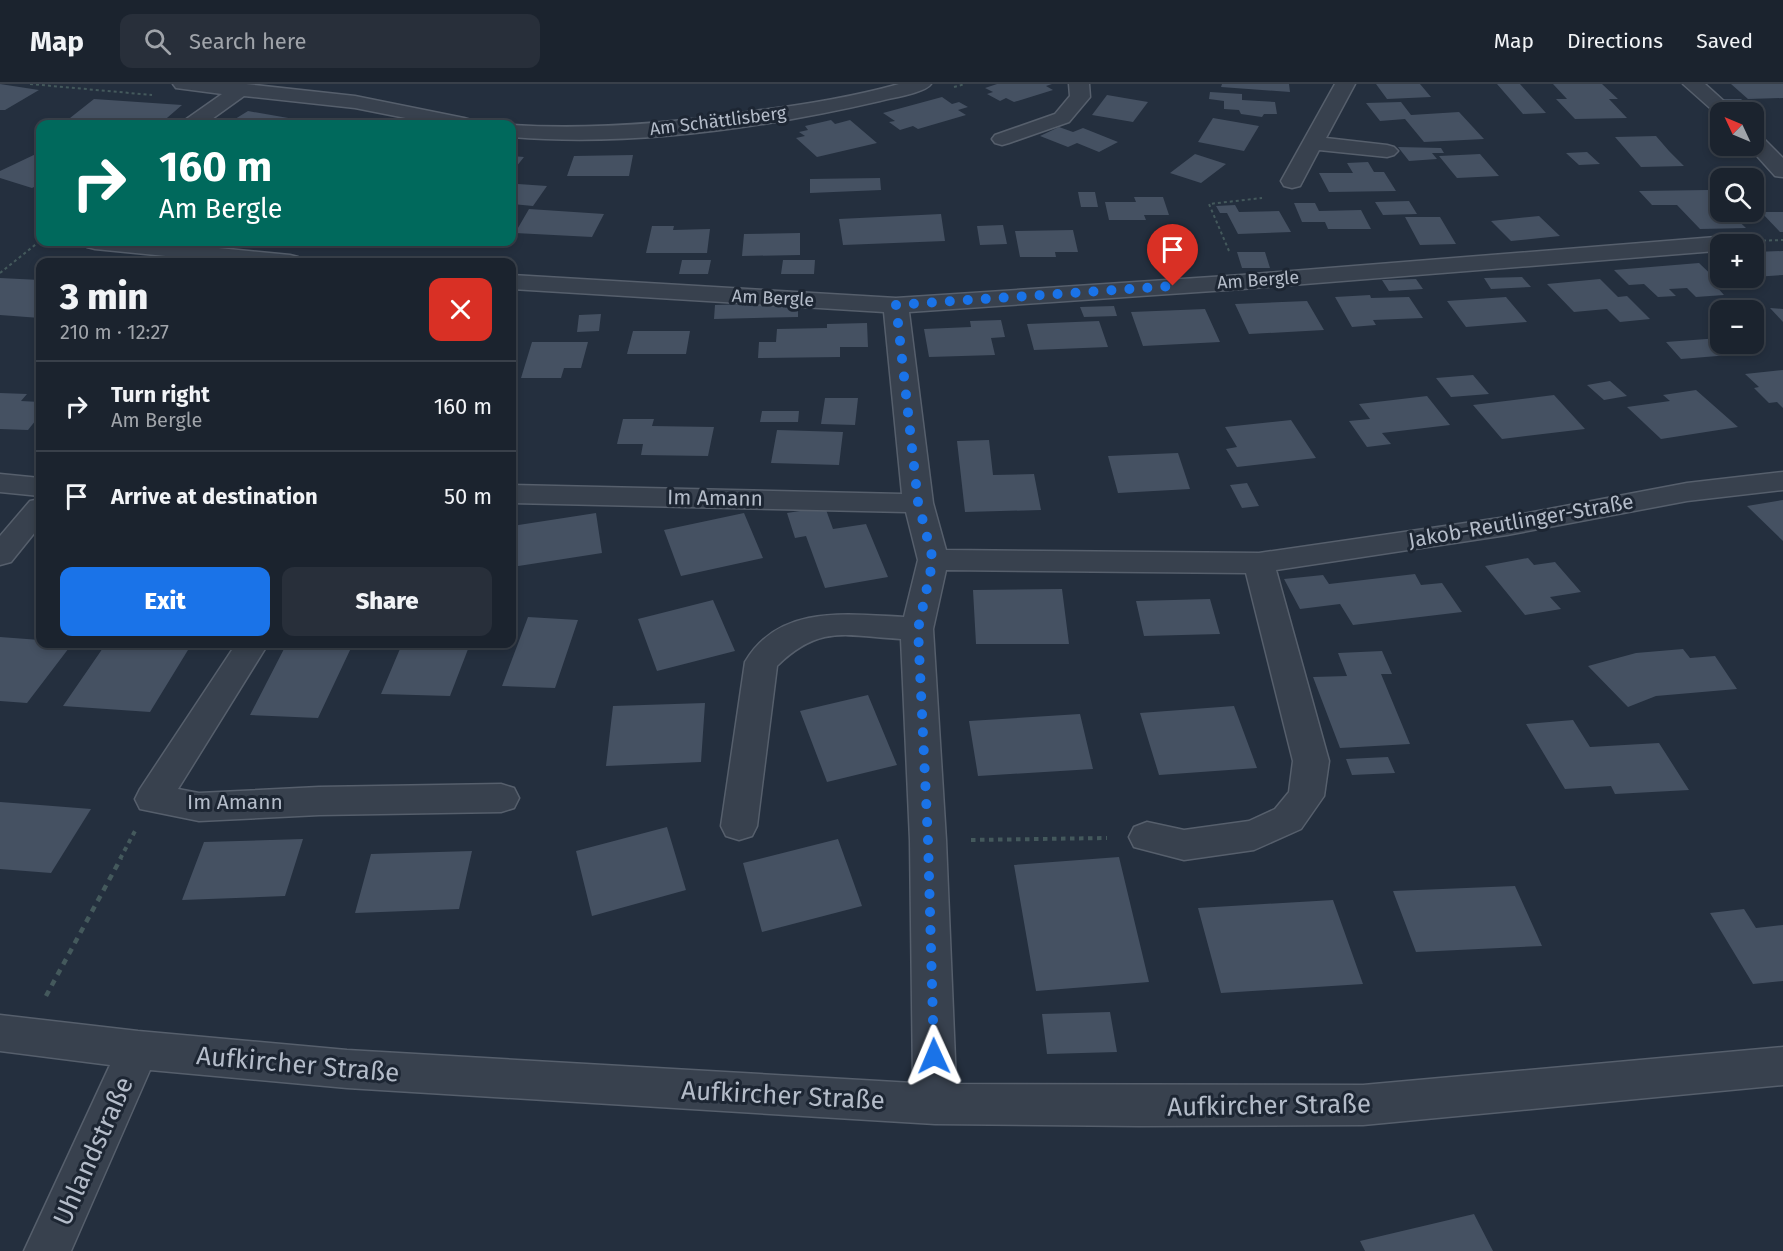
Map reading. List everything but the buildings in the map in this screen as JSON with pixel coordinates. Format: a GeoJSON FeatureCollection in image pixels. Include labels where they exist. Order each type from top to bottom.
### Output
{"type":"FeatureCollection","features":[{"type":"Feature","properties":{"kind":"street"},"geometry":{"type":"LineString","coordinates":[[183,84],[355,102],[444,120]]}},
{"type":"Feature","properties":{"kind":"street","name":"Am Schättlisberg"},"geometry":{"type":"LineString","coordinates":[[516,131],[594,134],[713,123],[800,110],[921,84]]}},
{"type":"Feature","properties":{"kind":"street"},"geometry":{"type":"LineString","coordinates":[[1002,139],[1062,118],[1080,97],[1079,84]]}},
{"type":"Feature","properties":{"kind":"street"},"geometry":{"type":"LineString","coordinates":[[1292,181],[1345,84]]}},
{"type":"Feature","properties":{"kind":"street"},"geometry":{"type":"LineString","coordinates":[[1693,84],[1714,102]]}},
{"type":"Feature","properties":{"kind":"street"},"geometry":{"type":"LineString","coordinates":[[198,120],[242,89]]}},
{"type":"Feature","properties":{"kind":"street"},"geometry":{"type":"LineString","coordinates":[[1313,143],[1387,151]]}},
{"type":"Feature","properties":{"kind":"street"},"geometry":{"type":"LineString","coordinates":[[1764,151],[1783,171]]}},
{"type":"Feature","properties":{"kind":"street","name":"Am Bergle"},"geometry":{"type":"LineString","coordinates":[[516,282],[896,305],[1242,282],[1710,244]]}},
{"type":"Feature","properties":{"kind":"street"},"geometry":{"type":"LineString","coordinates":[[134,246],[251,258]]}},
{"type":"Feature","properties":{"kind":"street"},"geometry":{"type":"LineString","coordinates":[[896,305],[918,502],[933,560],[918,629],[928,840],[935,1104]]}},
{"type":"Feature","properties":{"kind":"street","name":"Jakob-Reutlinger-Straße"},"geometry":{"type":"LineString","coordinates":[[933,560],[1259,563],[1507,526],[1687,492],[1783,481]]}},
{"type":"Feature","properties":{"kind":"street"},"geometry":{"type":"LineString","coordinates":[[0,483],[36,487]]}},
{"type":"Feature","properties":{"kind":"street","name":"Im Amann"},"geometry":{"type":"LineString","coordinates":[[516,494],[918,502]]}},
{"type":"Feature","properties":{"kind":"street"},"geometry":{"type":"LineString","coordinates":[[0,555],[36,513]]}},
{"type":"Feature","properties":{"kind":"street"},"geometry":{"type":"LineString","coordinates":[[1147,837],[1184,845],[1254,835],[1288,819],[1306,796],[1311,761],[1259,563]]}},
{"type":"Feature","properties":{"kind":"street"},"geometry":{"type":"LineString","coordinates":[[739,826],[760,662],[784,640],[815,626],[833,624],[918,629]]}},
{"type":"Feature","properties":{"kind":"street","name":"Im Amann"},"geometry":{"type":"LineString","coordinates":[[249,648],[153,799],[199,807],[319,801],[501,798]]}},
{"type":"Feature","properties":{"kind":"street","name":"Aufkircher Straße"},"geometry":{"type":"LineString","coordinates":[[12,1034],[138,1050],[347,1069],[935,1104],[1363,1105],[1783,1066]]}},
{"type":"Feature","properties":{"kind":"street","name":"Uhlandstraße"},"geometry":{"type":"LineString","coordinates":[[47,1251],[138,1050]]}},
{"type":"Feature","properties":{"kind":"path"},"geometry":{"type":"LineString","coordinates":[[1242,282],[1209,204],[1248,201],[1279,195],[1292,181]]}},
{"type":"Feature","properties":{"kind":"path"},"geometry":{"type":"LineString","coordinates":[[0,273],[36,244]]}},
{"type":"Feature","properties":{"kind":"path"},"geometry":{"type":"LineString","coordinates":[[12,1034],[153,799]]}},
{"type":"Feature","properties":{"kind":"path"},"geometry":{"type":"LineString","coordinates":[[928,840],[1147,837]]}},
{"type":"Feature","properties":{"kind":"route"},"geometry":{"type":"LineString","coordinates":[[934,1056],[928,840],[918,629],[933,560],[918,502],[896,305],[1173,286]]}}]}
